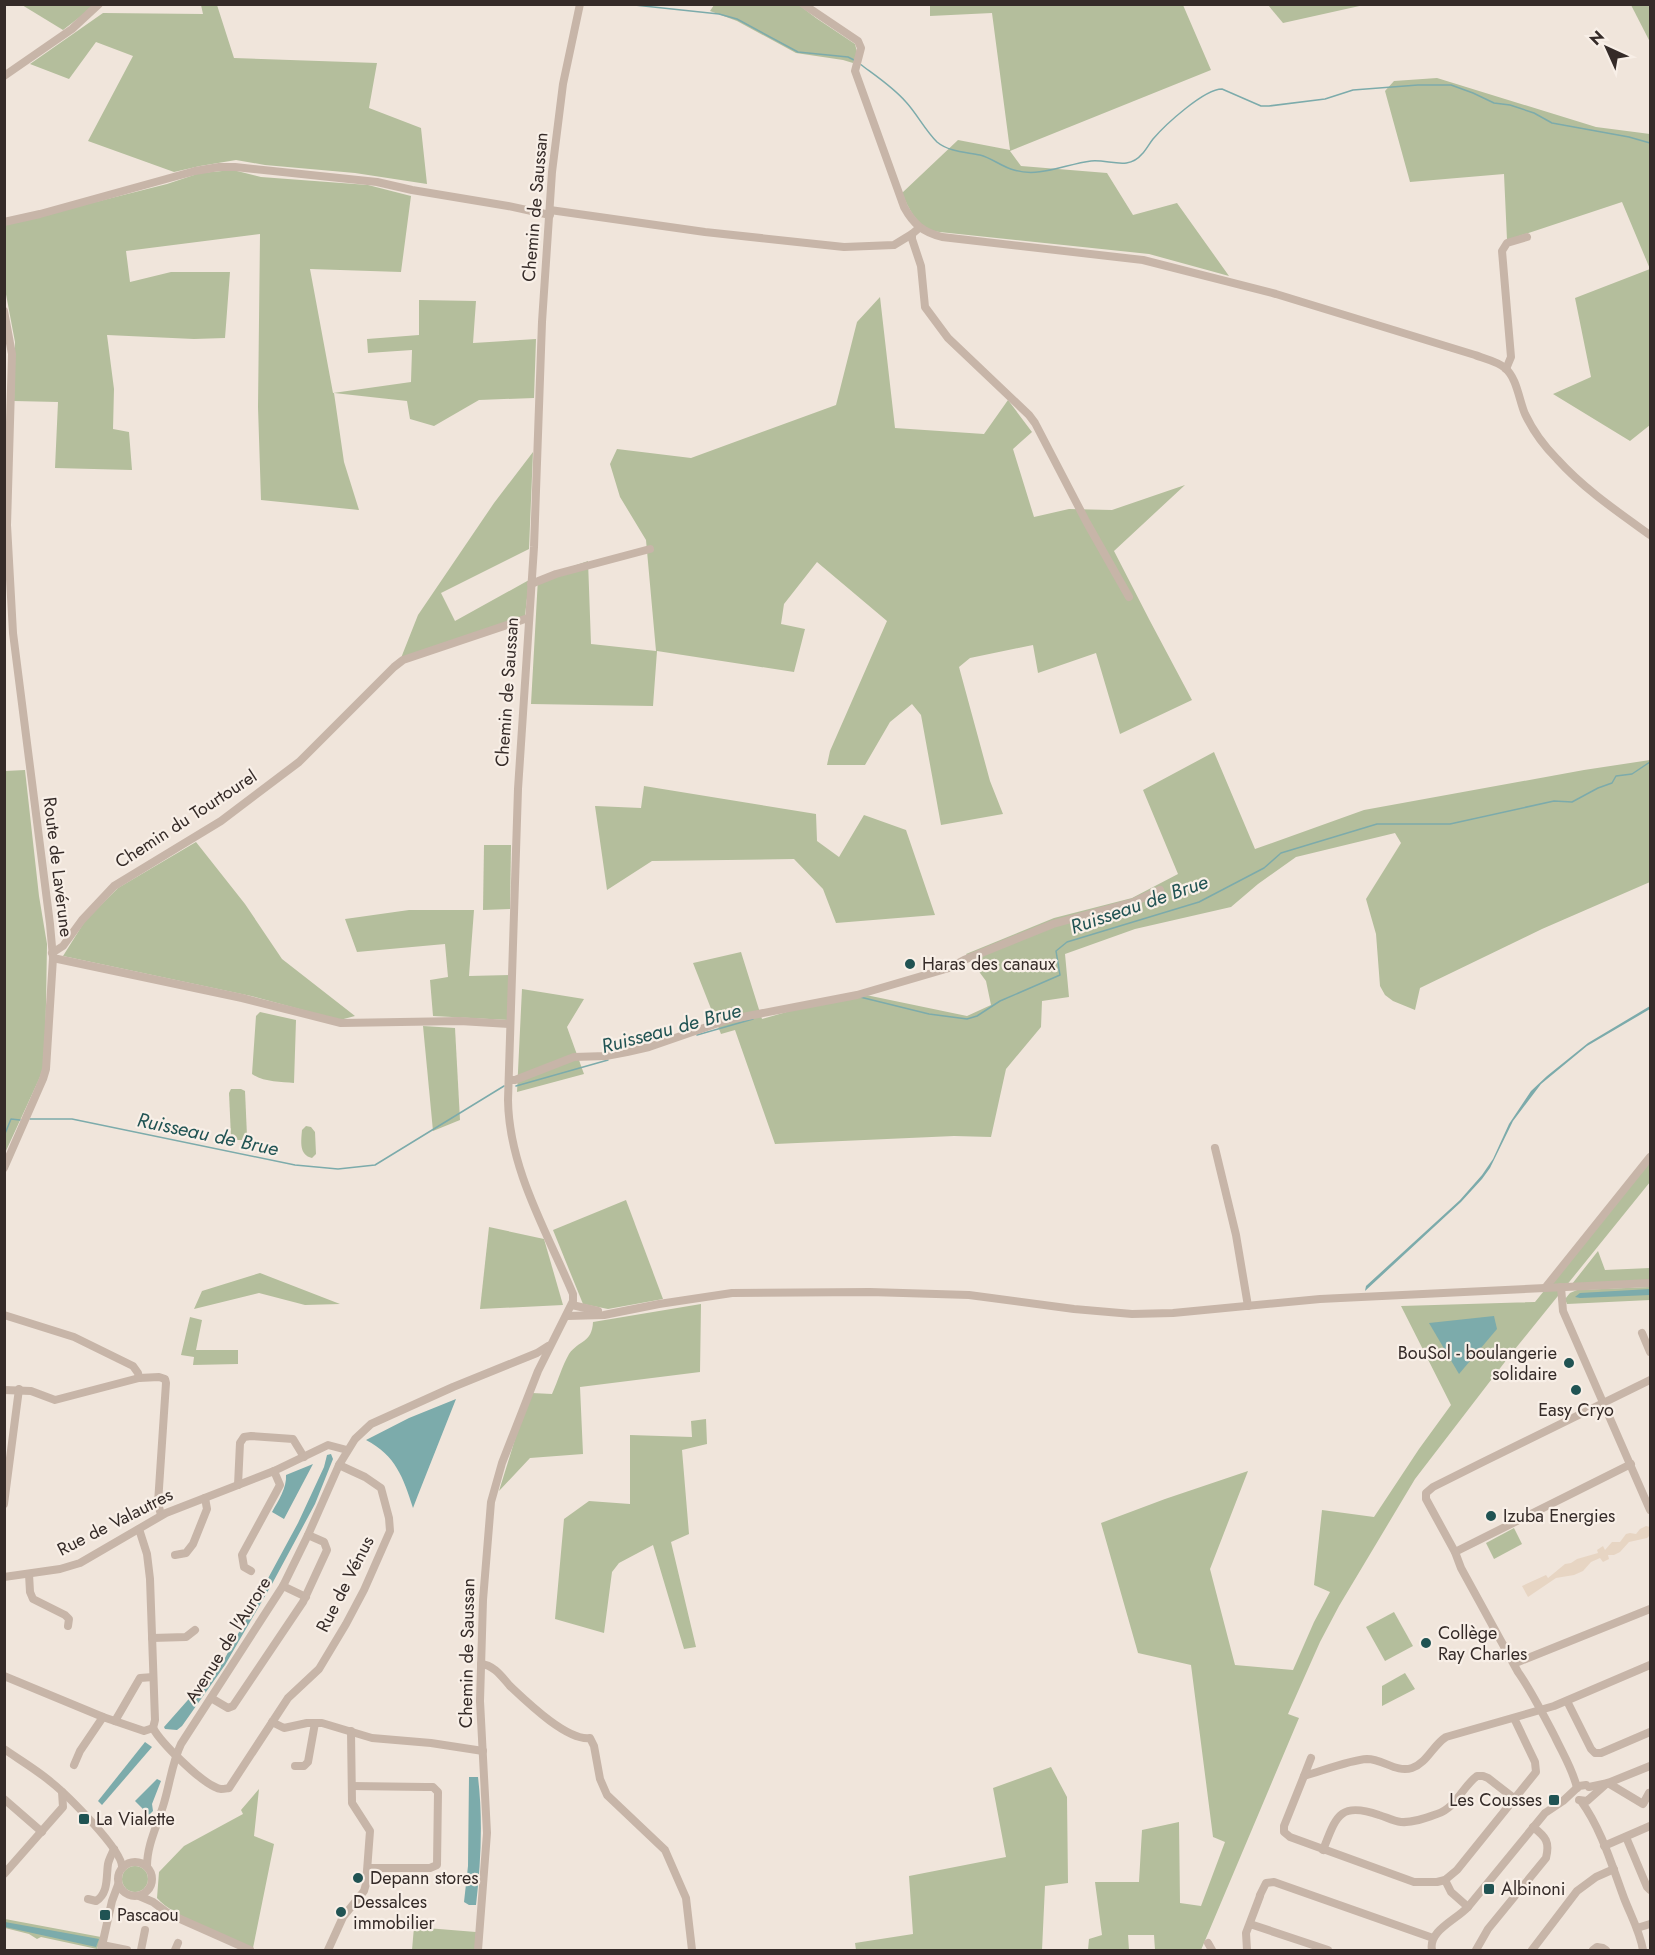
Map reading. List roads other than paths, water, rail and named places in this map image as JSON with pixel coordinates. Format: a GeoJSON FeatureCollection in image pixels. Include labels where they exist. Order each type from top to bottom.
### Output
{"type":"FeatureCollection","features":[{"type":"Feature","properties":{"kind":"street"},"geometry":{"type":"LineString","coordinates":[[4,76],[72,29],[99,4]]}},
{"type":"Feature","properties":{"kind":"street","name":"Chemin de Saussan"},"geometry":{"type":"LineString","coordinates":[[478,1950],[487,1833],[480,1701],[484,1589],[491,1502],[502,1463],[544,1349],[567,1316],[572,1305],[573,1294],[517,1160],[508,1120],[509,1024],[518,789],[536,500],[541,333],[552,172],[563,84],[580,4]]}},
{"type":"Feature","properties":{"kind":"street"},"geometry":{"type":"LineString","coordinates":[[803,4],[858,41],[861,48],[855,71],[904,207],[911,220],[929,234],[1143,260],[1276,294],[1498,363],[1506,369],[1538,437],[1556,459],[1592,492],[1650,535]]}},
{"type":"Feature","properties":{"kind":"street"},"geometry":{"type":"LineString","coordinates":[[4,222],[195,171],[227,167],[377,182],[550,213],[844,247],[894,245],[920,228]]}},
{"type":"Feature","properties":{"kind":"street"},"geometry":{"type":"LineString","coordinates":[[912,234],[921,266],[925,307],[948,338],[1035,423],[1129,597]]}},
{"type":"Feature","properties":{"kind":"street"},"geometry":{"type":"LineString","coordinates":[[1506,369],[1511,357],[1502,251],[1507,243],[1527,237]]}},
{"type":"Feature","properties":{"kind":"street","name":"Route de Lavérune"},"geometry":{"type":"LineString","coordinates":[[4,311],[12,354],[7,525],[13,633],[52,956],[46,1069],[4,1168]]}},
{"type":"Feature","properties":{"kind":"street"},"geometry":{"type":"LineString","coordinates":[[531,584],[556,574],[650,549]]}},
{"type":"Feature","properties":{"kind":"street","name":"Chemin du Tourtourel"},"geometry":{"type":"LineString","coordinates":[[52,956],[114,886],[212,826],[299,762],[394,666],[404,660],[528,618]]}},
{"type":"Feature","properties":{"kind":"street"},"geometry":{"type":"LineString","coordinates":[[509,1080],[515,1080],[574,1057],[606,1056],[649,1047],[727,1020],[857,994],[949,968],[1053,924],[1134,902],[1160,890]]}},
{"type":"Feature","properties":{"kind":"street"},"geometry":{"type":"LineString","coordinates":[[52,956],[242,998],[341,1023],[460,1021],[509,1024]]}},
{"type":"Feature","properties":{"kind":"street"},"geometry":{"type":"LineString","coordinates":[[1215,1148],[1236,1235],[1248,1306]]}},
{"type":"Feature","properties":{"kind":"street"},"geometry":{"type":"LineString","coordinates":[[1545,1288],[1650,1157]]}},
{"type":"Feature","properties":{"kind":"street"},"geometry":{"type":"LineString","coordinates":[[567,1316],[604,1315],[732,1293],[870,1292],[969,1295],[1132,1314],[1320,1299],[1650,1283]]}},
{"type":"Feature","properties":{"kind":"street"},"geometry":{"type":"LineString","coordinates":[[1561,1287],[1563,1311],[1650,1509]]}},
{"type":"Feature","properties":{"kind":"street"},"geometry":{"type":"LineString","coordinates":[[572,1305],[599,1311],[623,1311]]}},
{"type":"Feature","properties":{"kind":"street"},"geometry":{"type":"LineString","coordinates":[[4,1315],[74,1337],[133,1365],[139,1378]]}},
{"type":"Feature","properties":{"kind":"street"},"geometry":{"type":"LineString","coordinates":[[1642,1333],[1650,1353]]}},
{"type":"Feature","properties":{"kind":"street"},"geometry":{"type":"LineString","coordinates":[[540,1365],[544,1349]]}},
{"type":"Feature","properties":{"kind":"street","name":"Avenue de l'Aurore"},"geometry":{"type":"LineString","coordinates":[[139,1864],[148,1852],[164,1804],[176,1756],[283,1586],[339,1465],[355,1439],[371,1424],[544,1349]]}},
{"type":"Feature","properties":{"kind":"street"},"geometry":{"type":"LineString","coordinates":[[4,1390],[31,1391],[55,1400],[139,1378],[165,1379],[158,1508],[161,1515]]}},
{"type":"Feature","properties":{"kind":"street"},"geometry":{"type":"LineString","coordinates":[[1585,1799],[1592,1792],[1582,1788],[1574,1775],[1518,1662],[1426,1499],[1426,1493],[1433,1487],[1650,1380]]}},
{"type":"Feature","properties":{"kind":"street"},"geometry":{"type":"LineString","coordinates":[[4,1504],[18,1389]]}},
{"type":"Feature","properties":{"kind":"street"},"geometry":{"type":"LineString","coordinates":[[238,1485],[240,1443],[244,1437],[293,1439],[304,1457]]}},
{"type":"Feature","properties":{"kind":"street","name":"Rue de Valautres"},"geometry":{"type":"LineString","coordinates":[[4,1577],[60,1569],[80,1563],[161,1515],[274,1471],[328,1445],[347,1450]]}},
{"type":"Feature","properties":{"kind":"street"},"geometry":{"type":"LineString","coordinates":[[1457,1554],[1631,1464]]}},
{"type":"Feature","properties":{"kind":"street","name":"Rue de Vénus"},"geometry":{"type":"LineString","coordinates":[[176,1756],[213,1787],[228,1788],[288,1698],[319,1669],[346,1624],[390,1531],[381,1488],[365,1477],[339,1465]]}},
{"type":"Feature","properties":{"kind":"street"},"geometry":{"type":"LineString","coordinates":[[251,1571],[244,1567],[242,1556],[280,1485],[274,1471]]}},
{"type":"Feature","properties":{"kind":"street"},"geometry":{"type":"LineString","coordinates":[[176,1555],[186,1552],[193,1544],[207,1509],[206,1498]]}},
{"type":"Feature","properties":{"kind":"street"},"geometry":{"type":"LineString","coordinates":[[139,1529],[149,1566],[154,1724],[158,1737],[176,1756]]}},
{"type":"Feature","properties":{"kind":"street"},"geometry":{"type":"LineString","coordinates":[[211,1698],[228,1708],[233,1706],[306,1597],[327,1550],[324,1542],[308,1535]]}},
{"type":"Feature","properties":{"kind":"street"},"geometry":{"type":"LineString","coordinates":[[1457,1554],[1461,1568],[1528,1686]]}},
{"type":"Feature","properties":{"kind":"street"},"geometry":{"type":"LineString","coordinates":[[28,1574],[33,1599],[65,1615],[69,1619],[68,1626]]}},
{"type":"Feature","properties":{"kind":"street"},"geometry":{"type":"LineString","coordinates":[[283,1586],[306,1597]]}},
{"type":"Feature","properties":{"kind":"street"},"geometry":{"type":"LineString","coordinates":[[1518,1662],[1650,1609]]}},
{"type":"Feature","properties":{"kind":"street"},"geometry":{"type":"LineString","coordinates":[[152,1638],[186,1637],[195,1630]]}},
{"type":"Feature","properties":{"kind":"street"},"geometry":{"type":"LineString","coordinates":[[481,1664],[491,1666],[520,1695],[559,1727],[574,1735],[590,1738],[594,1746],[600,1779],[607,1795],[665,1850],[686,1898],[692,1950]]}},
{"type":"Feature","properties":{"kind":"street"},"geometry":{"type":"LineString","coordinates":[[1304,1776],[1370,1759],[1398,1769],[1412,1768],[1423,1761],[1446,1737],[1567,1701],[1650,1665]]}},
{"type":"Feature","properties":{"kind":"street"},"geometry":{"type":"LineString","coordinates":[[4,1676],[103,1717],[144,1731],[154,1724]]}},
{"type":"Feature","properties":{"kind":"street"},"geometry":{"type":"LineString","coordinates":[[116,1720],[140,1678],[153,1677]]}},
{"type":"Feature","properties":{"kind":"street"},"geometry":{"type":"LineString","coordinates":[[1567,1701],[1595,1754],[1650,1732]]}},
{"type":"Feature","properties":{"kind":"street"},"geometry":{"type":"LineString","coordinates":[[74,1766],[80,1751],[103,1717]]}},
{"type":"Feature","properties":{"kind":"street"},"geometry":{"type":"LineString","coordinates":[[1311,1758],[1284,1826],[1284,1832],[1290,1837],[1323,1850],[1414,1882],[1437,1882],[1445,1880],[1457,1870],[1533,1778],[1537,1767],[1514,1718]]}},
{"type":"Feature","properties":{"kind":"street"},"geometry":{"type":"LineString","coordinates":[[272,1722],[284,1728],[315,1723],[387,1740],[432,1743],[483,1751]]}},
{"type":"Feature","properties":{"kind":"street"},"geometry":{"type":"LineString","coordinates":[[295,1766],[304,1766],[308,1762],[315,1723]]}},
{"type":"Feature","properties":{"kind":"street"},"geometry":{"type":"LineString","coordinates":[[328,1950],[343,1917],[365,1889],[368,1868],[370,1831],[353,1807],[351,1731]]}},
{"type":"Feature","properties":{"kind":"street"},"geometry":{"type":"LineString","coordinates":[[4,1749],[40,1773],[62,1792],[116,1851],[122,1868],[102,1948],[127,1950]]}},
{"type":"Feature","properties":{"kind":"street"},"geometry":{"type":"LineString","coordinates":[[1431,1950],[1433,1938],[1438,1931],[1468,1907],[1545,1813],[1582,1788],[1608,1783],[1650,1766]]}},
{"type":"Feature","properties":{"kind":"street"},"geometry":{"type":"LineString","coordinates":[[1323,1850],[1334,1822],[1345,1812],[1356,1809],[1364,1810],[1398,1822],[1412,1822],[1448,1809],[1477,1776],[1488,1778],[1515,1799]]}},
{"type":"Feature","properties":{"kind":"street"},"geometry":{"type":"LineString","coordinates":[[1608,1783],[1643,1804],[1649,1793]]}},
{"type":"Feature","properties":{"kind":"street"},"geometry":{"type":"LineString","coordinates":[[1563,1802],[1585,1799],[1608,1783]]}},
{"type":"Feature","properties":{"kind":"street"},"geometry":{"type":"LineString","coordinates":[[352,1786],[426,1786],[433,1787],[438,1792],[437,1865],[430,1868],[368,1868]]}},
{"type":"Feature","properties":{"kind":"street"},"geometry":{"type":"LineString","coordinates":[[1582,1788],[1576,1796],[1585,1799]]}},
{"type":"Feature","properties":{"kind":"street"},"geometry":{"type":"LineString","coordinates":[[4,1874],[63,1807],[62,1792]]}},
{"type":"Feature","properties":{"kind":"street"},"geometry":{"type":"LineString","coordinates":[[5,1799],[42,1832]]}},
{"type":"Feature","properties":{"kind":"street"},"geometry":{"type":"LineString","coordinates":[[1585,1799],[1637,1928],[1642,1950]]}},
{"type":"Feature","properties":{"kind":"street"},"geometry":{"type":"LineString","coordinates":[[63,1807],[78,1807]]}},
{"type":"Feature","properties":{"kind":"street"},"geometry":{"type":"LineString","coordinates":[[1604,1846],[1650,1826]]}},
{"type":"Feature","properties":{"kind":"street"},"geometry":{"type":"LineString","coordinates":[[1476,1950],[1488,1929],[1546,1858],[1548,1841],[1533,1827]]}},
{"type":"Feature","properties":{"kind":"street"},"geometry":{"type":"LineString","coordinates":[[1626,1837],[1650,1890]]}},
{"type":"Feature","properties":{"kind":"street"},"geometry":{"type":"LineString","coordinates":[[116,1851],[139,1864],[152,1878],[149,1890],[153,1902]]}},
{"type":"Feature","properties":{"kind":"street"},"geometry":{"type":"LineString","coordinates":[[88,1899],[96,1901],[101,1898],[108,1878],[109,1861],[116,1851]]}},
{"type":"Feature","properties":{"kind":"street"},"geometry":{"type":"LineString","coordinates":[[122,1868],[139,1864]]}},
{"type":"Feature","properties":{"kind":"street"},"geometry":{"type":"LineString","coordinates":[[1532,1950],[1577,1891],[1596,1877],[1614,1869]]}},
{"type":"Feature","properties":{"kind":"street"},"geometry":{"type":"LineString","coordinates":[[1445,1880],[1451,1893],[1468,1907]]}},
{"type":"Feature","properties":{"kind":"street"},"geometry":{"type":"LineString","coordinates":[[1247,1950],[1245,1942],[1250,1924],[1263,1887],[1269,1882],[1433,1938]]}},
{"type":"Feature","properties":{"kind":"street"},"geometry":{"type":"LineString","coordinates":[[118,1885],[126,1894]]}},
{"type":"Feature","properties":{"kind":"street"},"geometry":{"type":"LineString","coordinates":[[139,1896],[149,1890]]}},
{"type":"Feature","properties":{"kind":"street"},"geometry":{"type":"LineString","coordinates":[[102,1894],[113,1900]]}},
{"type":"Feature","properties":{"kind":"street"},"geometry":{"type":"LineString","coordinates":[[113,1900],[126,1894],[139,1896],[153,1902],[169,1914],[250,1950]]}},
{"type":"Feature","properties":{"kind":"street"},"geometry":{"type":"LineString","coordinates":[[1250,1924],[1328,1950]]}},
{"type":"Feature","properties":{"kind":"street"},"geometry":{"type":"LineString","coordinates":[[1637,1928],[1650,1924]]}},
{"type":"Feature","properties":{"kind":"street"},"geometry":{"type":"LineString","coordinates":[[141,1950],[146,1930]]}},
{"type":"Feature","properties":{"kind":"street"},"geometry":{"type":"LineString","coordinates":[[1593,1950],[1597,1947],[1606,1950]]}},
{"type":"Feature","properties":{"kind":"water"},"geometry":{"type":"Polygon","coordinates":[[[1650,1006],[1650,1009],[1587,1046],[1541,1084],[1513,1121],[1490,1168],[1482,1179],[1461,1202],[1365,1291],[1366,1286],[1460,1200],[1482,1175],[1493,1159],[1509,1124],[1531,1091],[1588,1043],[1650,1006]]]}},
{"type":"Feature","properties":{"kind":"water"},"geometry":{"type":"Polygon","coordinates":[[[1650,1289],[1650,1295],[1575,1297],[1580,1293],[1650,1289]]]}},
{"type":"Feature","properties":{"kind":"water"},"geometry":{"type":"Polygon","coordinates":[[[1494,1316],[1497,1329],[1459,1374],[1429,1323],[1494,1316]]]}},
{"type":"Feature","properties":{"kind":"water"},"geometry":{"type":"Polygon","coordinates":[[[456,1399],[413,1508],[397,1468],[385,1453],[366,1440],[409,1418],[456,1399]]]}},
{"type":"Feature","properties":{"kind":"water"},"geometry":{"type":"Polygon","coordinates":[[[331,1454],[333,1459],[315,1504],[225,1665],[182,1726],[177,1730],[165,1729],[164,1727],[225,1658],[298,1523],[324,1467],[327,1455],[331,1454]]]}},
{"type":"Feature","properties":{"kind":"water"},"geometry":{"type":"Polygon","coordinates":[[[313,1464],[284,1519],[272,1512],[284,1490],[286,1475],[313,1464]]]}},
{"type":"Feature","properties":{"kind":"water"},"geometry":{"type":"Polygon","coordinates":[[[145,1742],[152,1747],[102,1805],[98,1801],[145,1742]]]}},
{"type":"Feature","properties":{"kind":"water"},"geometry":{"type":"Polygon","coordinates":[[[469,1777],[478,1777],[481,1825],[476,1905],[464,1902],[468,1866],[469,1777]]]}},
{"type":"Feature","properties":{"kind":"water"},"geometry":{"type":"Polygon","coordinates":[[[157,1779],[161,1781],[152,1804],[153,1811],[149,1815],[135,1801],[157,1779]]]}},
{"type":"Feature","properties":{"kind":"water"},"geometry":{"type":"Polygon","coordinates":[[[4,1922],[99,1939],[96,1947],[5,1927],[4,1922]]]}},
{"type":"Feature","properties":{"kind":"waterway"},"geometry":{"type":"LineString","coordinates":[[625,4],[719,14],[737,19],[798,52],[848,57],[854,60]]}},
{"type":"Feature","properties":{"kind":"waterway"},"geometry":{"type":"LineString","coordinates":[[860,64],[901,97],[937,142],[952,150],[984,156],[1010,169],[1023,172],[1043,171],[1091,161],[1131,162],[1142,154],[1175,117],[1205,95],[1222,89],[1261,106],[1269,106],[1325,99],[1353,90],[1451,85],[1494,103],[1510,105],[1534,113],[1552,123],[1650,143]]}},
{"type":"Feature","properties":{"kind":"waterway","name":"Ruisseau de Brue"},"geometry":{"type":"LineString","coordinates":[[860,997],[929,1014],[967,1019],[977,1016],[1000,1001],[1060,975],[1056,951],[1067,942],[1199,902],[1264,868],[1281,853],[1377,824],[1450,824],[1554,801],[1572,802],[1612,783],[1616,776],[1632,774],[1650,762]]}},
{"type":"Feature","properties":{"kind":"waterway","name":"Ruisseau de Brue"},"geometry":{"type":"LineString","coordinates":[[697,1035],[753,1019]]}},
{"type":"Feature","properties":{"kind":"waterway","name":"Ruisseau de Brue"},"geometry":{"type":"LineString","coordinates":[[516,1086],[608,1060]]}},
{"type":"Feature","properties":{"kind":"waterway","name":"Ruisseau de Brue"},"geometry":{"type":"LineString","coordinates":[[30,1119],[72,1119],[295,1165],[338,1169],[375,1165],[504,1086]]}},
{"type":"Feature","properties":{"kind":"waterway","name":"Ruisseau de Brue"},"geometry":{"type":"LineString","coordinates":[[4,1136],[11,1119],[20,1120]]}},
{"type":"Feature","properties":{"kind":"place","name":"Haras des canaux"},"geometry":{"type":"Point","coordinates":[910,964]}},
{"type":"Feature","properties":{"kind":"place","name":"BouSol - boulangerie solidaire"},"geometry":{"type":"Point","coordinates":[1569,1363]}},
{"type":"Feature","properties":{"kind":"place","name":"Easy Cryo"},"geometry":{"type":"Point","coordinates":[1576,1390]}},
{"type":"Feature","properties":{"kind":"place","name":"Izuba Energies"},"geometry":{"type":"Point","coordinates":[1491,1516]}},
{"type":"Feature","properties":{"kind":"place","name":"Collège Ray Charles"},"geometry":{"type":"Point","coordinates":[1426,1643]}},
{"type":"Feature","properties":{"kind":"place","name":"Les Cousses"},"geometry":{"type":"Point","coordinates":[1554,1800]}},
{"type":"Feature","properties":{"kind":"place","name":"La Vialette"},"geometry":{"type":"Point","coordinates":[84,1819]}},
{"type":"Feature","properties":{"kind":"place","name":"Depann stores"},"geometry":{"type":"Point","coordinates":[358,1878]}},
{"type":"Feature","properties":{"kind":"place","name":"Albinoni"},"geometry":{"type":"Point","coordinates":[1489,1889]}},
{"type":"Feature","properties":{"kind":"place","name":"Dessalces immobilier"},"geometry":{"type":"Point","coordinates":[341,1912]}},
{"type":"Feature","properties":{"kind":"place","name":"Pascaou"},"geometry":{"type":"Point","coordinates":[105,1915]}}]}
